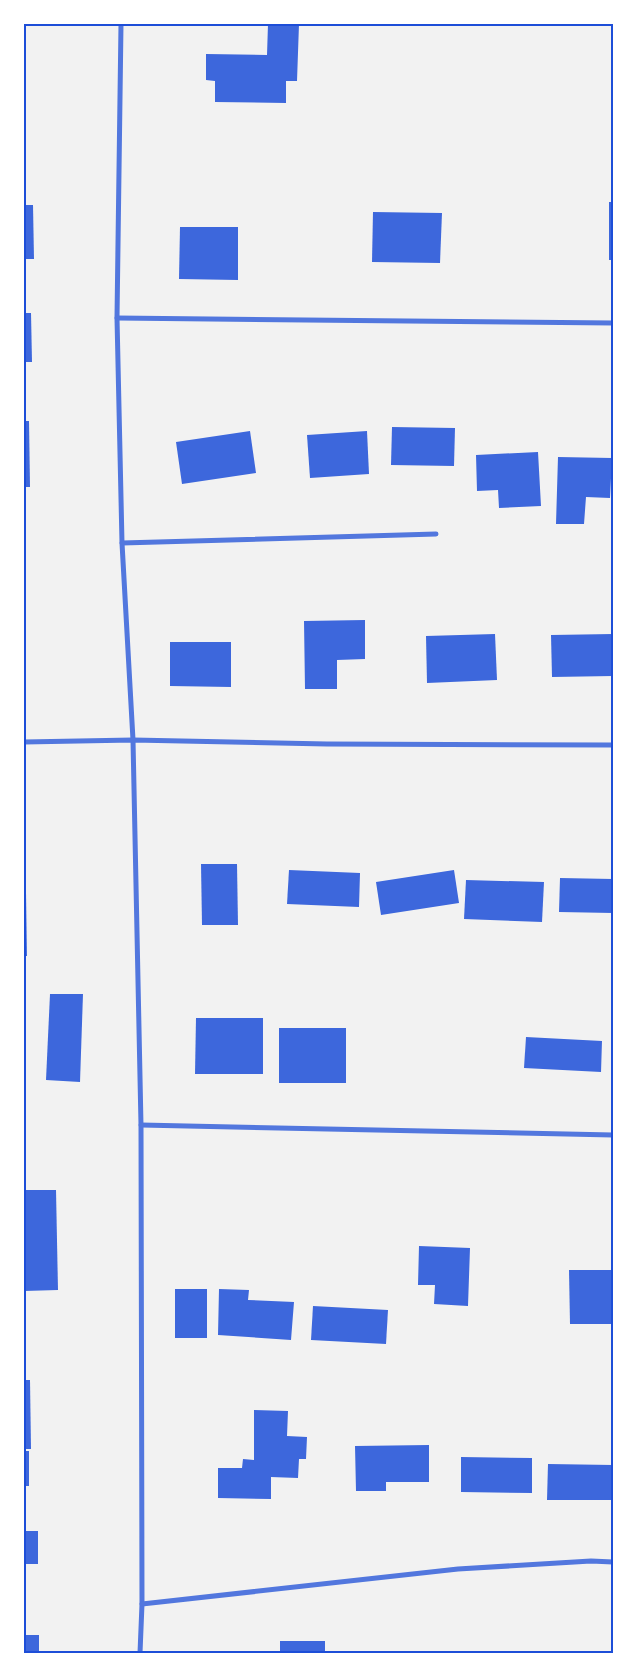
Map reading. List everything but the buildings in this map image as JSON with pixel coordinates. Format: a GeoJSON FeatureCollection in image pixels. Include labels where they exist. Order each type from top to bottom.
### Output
{"type":"FeatureCollection","features":[{"type":"Feature","properties":{"kind":"street"},"geometry":{"type":"LineString","coordinates":[[121,24],[117,318],[122,543],[133,740],[141,1126],[142,1604],[140,1653]]}},
{"type":"Feature","properties":{"kind":"street"},"geometry":{"type":"LineString","coordinates":[[117,318],[613,323]]}},
{"type":"Feature","properties":{"kind":"street"},"geometry":{"type":"LineString","coordinates":[[122,543],[436,534]]}},
{"type":"Feature","properties":{"kind":"street"},"geometry":{"type":"LineString","coordinates":[[24,742],[133,740],[327,744],[613,745]]}},
{"type":"Feature","properties":{"kind":"street"},"geometry":{"type":"LineString","coordinates":[[141,1126],[613,1135]]}},
{"type":"Feature","properties":{"kind":"street"},"geometry":{"type":"LineString","coordinates":[[142,1604],[458,1569],[591,1561],[613,1562]]}}]}
